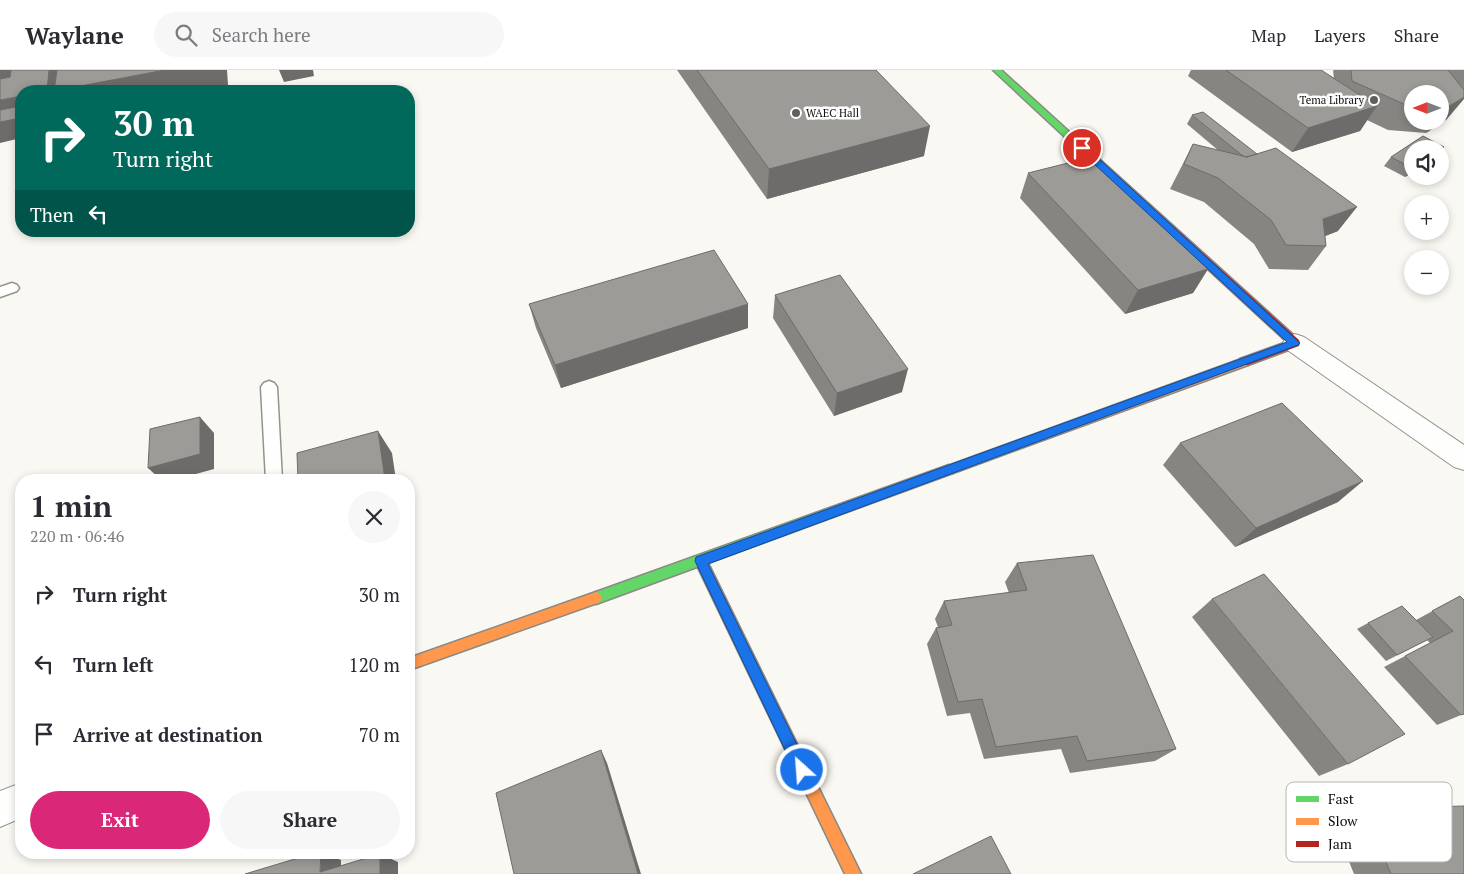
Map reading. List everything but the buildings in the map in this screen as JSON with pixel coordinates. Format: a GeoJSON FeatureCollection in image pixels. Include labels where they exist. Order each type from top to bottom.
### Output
{"type":"FeatureCollection","features":[{"type":"Feature","properties":{"kind":"street"},"geometry":{"type":"LineString","coordinates":[[997,70],[1295,343],[1464,459]]}},
{"type":"Feature","properties":{"kind":"street"},"geometry":{"type":"LineString","coordinates":[[415,662],[701,561],[1295,343]]}},
{"type":"Feature","properties":{"kind":"street"},"geometry":{"type":"LineString","coordinates":[[701,561],[853,874]]}},
{"type":"Feature","properties":{"kind":"street"},"geometry":{"type":"LineString","coordinates":[[0,809],[15,803]]}},
{"type":"Feature","properties":{"kind":"lane"},"geometry":{"type":"LineString","coordinates":[[268,387],[274,474]]}},
{"type":"Feature","properties":{"kind":"traffic: fast"},"geometry":{"type":"LineString","coordinates":[[997,70],[1083,149]]}},
{"type":"Feature","properties":{"kind":"traffic: fast"},"geometry":{"type":"LineString","coordinates":[[596,598],[949,470]]}},
{"type":"Feature","properties":{"kind":"traffic: slow"},"geometry":{"type":"LineString","coordinates":[[949,470],[1244,362]]}},
{"type":"Feature","properties":{"kind":"traffic: slow"},"geometry":{"type":"LineString","coordinates":[[701,561],[853,874]]}},
{"type":"Feature","properties":{"kind":"traffic: slow"},"geometry":{"type":"LineString","coordinates":[[415,662],[596,598]]}},
{"type":"Feature","properties":{"kind":"traffic: jam"},"geometry":{"type":"LineString","coordinates":[[1083,149],[1295,343],[1244,362]]}},
{"type":"Feature","properties":{"kind":"place","name":"Tema Library"},"geometry":{"type":"Point","coordinates":[1374,100]}},
{"type":"Feature","properties":{"kind":"place","name":"WAEC Hall"},"geometry":{"type":"Point","coordinates":[796,113]}},
{"type":"Feature","properties":{"kind":"route"},"geometry":{"type":"LineString","coordinates":[[802,770],[701,561],[1295,343],[1082,148]]}}]}
